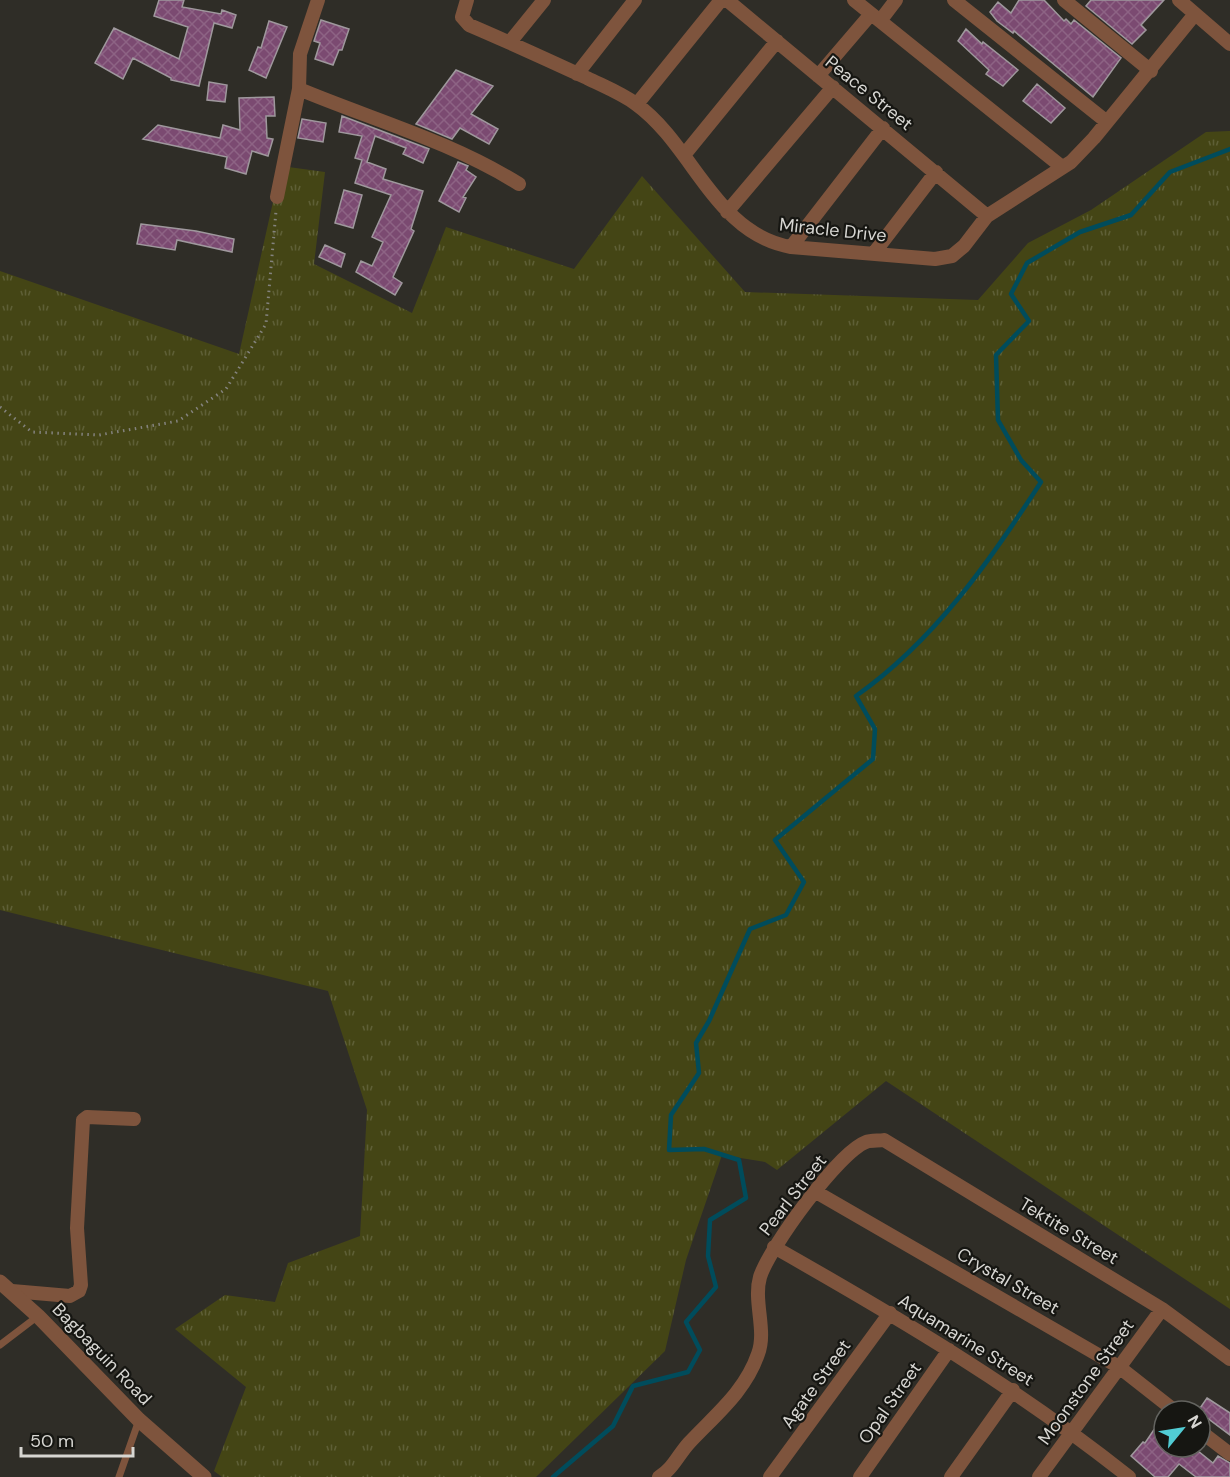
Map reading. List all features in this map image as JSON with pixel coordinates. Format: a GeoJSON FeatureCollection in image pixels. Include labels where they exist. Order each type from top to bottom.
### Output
{"type":"FeatureCollection","features":[{"type":"Feature","properties":{"kind":"street"},"geometry":{"type":"LineString","coordinates":[[277,197],[299,89],[300,54],[318,0]]}},
{"type":"Feature","properties":{"kind":"street","name":"Miracle Drive"},"geometry":{"type":"LineString","coordinates":[[467,0],[462,17],[469,26],[510,42],[637,104],[684,155],[728,212],[753,233],[772,244],[935,259],[951,256],[964,246],[987,216],[1079,154],[1151,71],[1195,14]]}},
{"type":"Feature","properties":{"kind":"street"},"geometry":{"type":"LineString","coordinates":[[510,42],[544,0]]}},
{"type":"Feature","properties":{"kind":"street"},"geometry":{"type":"LineString","coordinates":[[577,74],[635,0]]}},
{"type":"Feature","properties":{"kind":"street"},"geometry":{"type":"LineString","coordinates":[[637,104],[721,0]]}},
{"type":"Feature","properties":{"kind":"street","name":"Peace Street"},"geometry":{"type":"LineString","coordinates":[[727,0],[987,216]]}},
{"type":"Feature","properties":{"kind":"street"},"geometry":{"type":"LineString","coordinates":[[854,0],[1062,167]]}},
{"type":"Feature","properties":{"kind":"street"},"geometry":{"type":"LineString","coordinates":[[818,76],[896,0]]}},
{"type":"Feature","properties":{"kind":"street"},"geometry":{"type":"LineString","coordinates":[[954,0],[1107,122]]}},
{"type":"Feature","properties":{"kind":"street"},"geometry":{"type":"LineString","coordinates":[[1064,0],[1151,71]]}},
{"type":"Feature","properties":{"kind":"street"},"geometry":{"type":"LineString","coordinates":[[1179,0],[1230,44]]}},
{"type":"Feature","properties":{"kind":"street"},"geometry":{"type":"LineString","coordinates":[[684,155],[777,41]]}},
{"type":"Feature","properties":{"kind":"street"},"geometry":{"type":"LineString","coordinates":[[728,212],[833,87]]}},
{"type":"Feature","properties":{"kind":"street"},"geometry":{"type":"LineString","coordinates":[[299,89],[454,148],[519,184]]}},
{"type":"Feature","properties":{"kind":"street"},"geometry":{"type":"LineString","coordinates":[[790,247],[883,128]]}},
{"type":"Feature","properties":{"kind":"street"},"geometry":{"type":"LineString","coordinates":[[874,253],[936,172]]}},
{"type":"Feature","properties":{"kind":"street"},"geometry":{"type":"LineString","coordinates":[[6,1287],[70,1296],[79,1291],[81,1285],[77,1228],[83,1120],[87,1117],[134,1119]]}},
{"type":"Feature","properties":{"kind":"street","name":"Pearl Street"},"geometry":{"type":"LineString","coordinates":[[669,1475],[688,1444],[716,1418],[748,1378],[760,1351],[760,1278],[774,1247],[839,1164],[866,1142],[884,1140]]}},
{"type":"Feature","properties":{"kind":"street","name":"Tektite Street"},"geometry":{"type":"LineString","coordinates":[[884,1140],[1162,1309],[1230,1359]]}},
{"type":"Feature","properties":{"kind":"street","name":"Crystal Street"},"geometry":{"type":"LineString","coordinates":[[816,1192],[1119,1366],[1160,1399]]}},
{"type":"Feature","properties":{"kind":"street","name":"Aquamarine Street"},"geometry":{"type":"LineString","coordinates":[[774,1247],[890,1313],[1014,1390],[1129,1477]]}},
{"type":"Feature","properties":{"kind":"street","name":"Bagbaguin Road"},"geometry":{"type":"LineString","coordinates":[[6,1287],[38,1316],[139,1420],[204,1477]]}},
{"type":"Feature","properties":{"kind":"street","name":"Moonstone Street"},"geometry":{"type":"LineString","coordinates":[[1039,1477],[1162,1309]]}},
{"type":"Feature","properties":{"kind":"street","name":"Agate Street"},"geometry":{"type":"LineString","coordinates":[[770,1477],[890,1313]]}},
{"type":"Feature","properties":{"kind":"street","name":"Opal Street"},"geometry":{"type":"LineString","coordinates":[[860,1477],[950,1350]]}},
{"type":"Feature","properties":{"kind":"street"},"geometry":{"type":"LineString","coordinates":[[951,1477],[1014,1390]]}},
{"type":"Feature","properties":{"kind":"street"},"geometry":{"type":"LineString","coordinates":[[1212,1440],[1230,1454]]}},
{"type":"Feature","properties":{"kind":"lane"},"geometry":{"type":"LineString","coordinates":[[0,1345],[38,1316]]}},
{"type":"Feature","properties":{"kind":"lane"},"geometry":{"type":"LineString","coordinates":[[119,1477],[139,1420]]}},
{"type":"Feature","properties":{"kind":"path"},"geometry":{"type":"LineString","coordinates":[[0,406],[32,432],[99,435],[178,421],[226,390],[266,324],[277,197]]}},
{"type":"Feature","properties":{"kind":"green space"},"geometry":{"type":"Polygon","coordinates":[[[1230,131],[1230,1309],[886,1081],[777,1170],[765,1162],[722,1155],[686,1260],[665,1351],[536,1477],[222,1477],[214,1471],[246,1387],[175,1329],[225,1295],[275,1302],[288,1263],[360,1236],[367,1110],[328,991],[0,910],[0,271],[239,354],[281,166],[325,172],[314,264],[412,313],[446,227],[574,269],[642,176],[745,292],[978,300],[1028,243],[1091,210],[1206,132],[1230,131]]]}},
{"type":"Feature","properties":{"kind":"building"},"geometry":{"type":"Polygon","coordinates":[[[159,0],[184,0],[182,7],[221,14],[222,10],[236,15],[232,28],[214,23],[199,86],[171,80],[133,58],[123,79],[95,63],[114,28],[179,59],[188,27],[154,16],[159,0]]]}},
{"type":"Feature","properties":{"kind":"building"},"geometry":{"type":"Polygon","coordinates":[[[1019,0],[1044,0],[1064,21],[1066,19],[1071,24],[1074,20],[1121,58],[1093,97],[1014,31],[1013,33],[997,21],[990,12],[998,2],[1011,13],[1019,0]]]}},
{"type":"Feature","properties":{"kind":"building"},"geometry":{"type":"Polygon","coordinates":[[[1091,0],[1164,0],[1141,25],[1146,30],[1132,44],[1086,6],[1091,0]]]}},
{"type":"Feature","properties":{"kind":"building"},"geometry":{"type":"Polygon","coordinates":[[[321,20],[349,29],[342,50],[339,50],[333,65],[315,59],[320,43],[314,41],[321,20]]]}},
{"type":"Feature","properties":{"kind":"building"},"geometry":{"type":"Polygon","coordinates":[[[269,21],[287,27],[266,78],[249,70],[258,47],[261,48],[269,21]]]}},
{"type":"Feature","properties":{"kind":"building"},"geometry":{"type":"Polygon","coordinates":[[[966,29],[982,44],[983,42],[1018,70],[1003,86],[986,74],[989,70],[958,41],[966,29]]]}},
{"type":"Feature","properties":{"kind":"building"},"geometry":{"type":"Polygon","coordinates":[[[456,70],[493,86],[471,114],[498,129],[489,144],[460,128],[452,139],[416,124],[456,70]]]}},
{"type":"Feature","properties":{"kind":"building"},"geometry":{"type":"Polygon","coordinates":[[[209,82],[227,85],[225,102],[207,100],[209,82]]]}},
{"type":"Feature","properties":{"kind":"building"},"geometry":{"type":"Polygon","coordinates":[[[1037,84],[1065,108],[1051,123],[1023,101],[1037,84]]]}},
{"type":"Feature","properties":{"kind":"building"},"geometry":{"type":"Polygon","coordinates":[[[274,97],[275,116],[266,116],[267,138],[273,139],[268,156],[252,151],[246,174],[225,168],[227,157],[143,139],[158,125],[220,138],[223,125],[240,130],[239,98],[274,97]]]}},
{"type":"Feature","properties":{"kind":"building"},"geometry":{"type":"Polygon","coordinates":[[[342,116],[429,149],[423,163],[403,154],[406,148],[375,136],[367,162],[386,169],[383,179],[423,191],[411,229],[414,231],[393,277],[402,283],[395,295],[356,272],[361,261],[372,266],[383,242],[372,237],[391,195],[355,183],[362,160],[355,158],[362,136],[339,132],[342,116]]]}},
{"type":"Feature","properties":{"kind":"building"},"geometry":{"type":"Polygon","coordinates":[[[302,119],[326,123],[323,142],[298,138],[302,119]]]}},
{"type":"Feature","properties":{"kind":"building"},"geometry":{"type":"Polygon","coordinates":[[[458,162],[468,166],[466,170],[476,177],[463,197],[466,198],[459,212],[439,201],[458,162]]]}},
{"type":"Feature","properties":{"kind":"building"},"geometry":{"type":"Polygon","coordinates":[[[344,190],[362,195],[353,228],[335,223],[344,190]]]}},
{"type":"Feature","properties":{"kind":"building"},"geometry":{"type":"Polygon","coordinates":[[[141,224],[196,231],[234,239],[232,252],[177,240],[175,250],[137,244],[141,224]]]}},
{"type":"Feature","properties":{"kind":"building"},"geometry":{"type":"Polygon","coordinates":[[[325,245],[345,254],[341,267],[319,257],[325,245]]]}},
{"type":"Feature","properties":{"kind":"building"},"geometry":{"type":"Polygon","coordinates":[[[1212,1401],[1230,1413],[1230,1435],[1212,1422],[1212,1401]]]}},
{"type":"Feature","properties":{"kind":"building"},"geometry":{"type":"Polygon","coordinates":[[[1152,1433],[1152,1459],[1208,1459],[1213,1463],[1218,1456],[1230,1463],[1230,1477],[1196,1477],[1179,1464],[1168,1477],[1155,1477],[1131,1456],[1143,1442],[1145,1443],[1152,1433]]]}},
{"type":"Feature","properties":{"kind":"waterway"},"geometry":{"type":"LineString","coordinates":[[553,1477],[613,1426],[633,1386],[688,1372],[700,1350],[686,1322],[716,1287],[708,1256],[710,1220],[746,1198],[739,1160],[704,1149],[669,1150],[671,1115],[699,1073],[696,1043],[709,1021],[750,929],[786,915],[804,882],[775,840],[873,759],[875,729],[856,696],[911,650],[959,598],[1002,541],[1041,482],[1021,460],[998,420],[996,355],[1029,321],[1011,294],[1027,263],[1080,232],[1131,215],[1170,172],[1230,149]]}}]}
